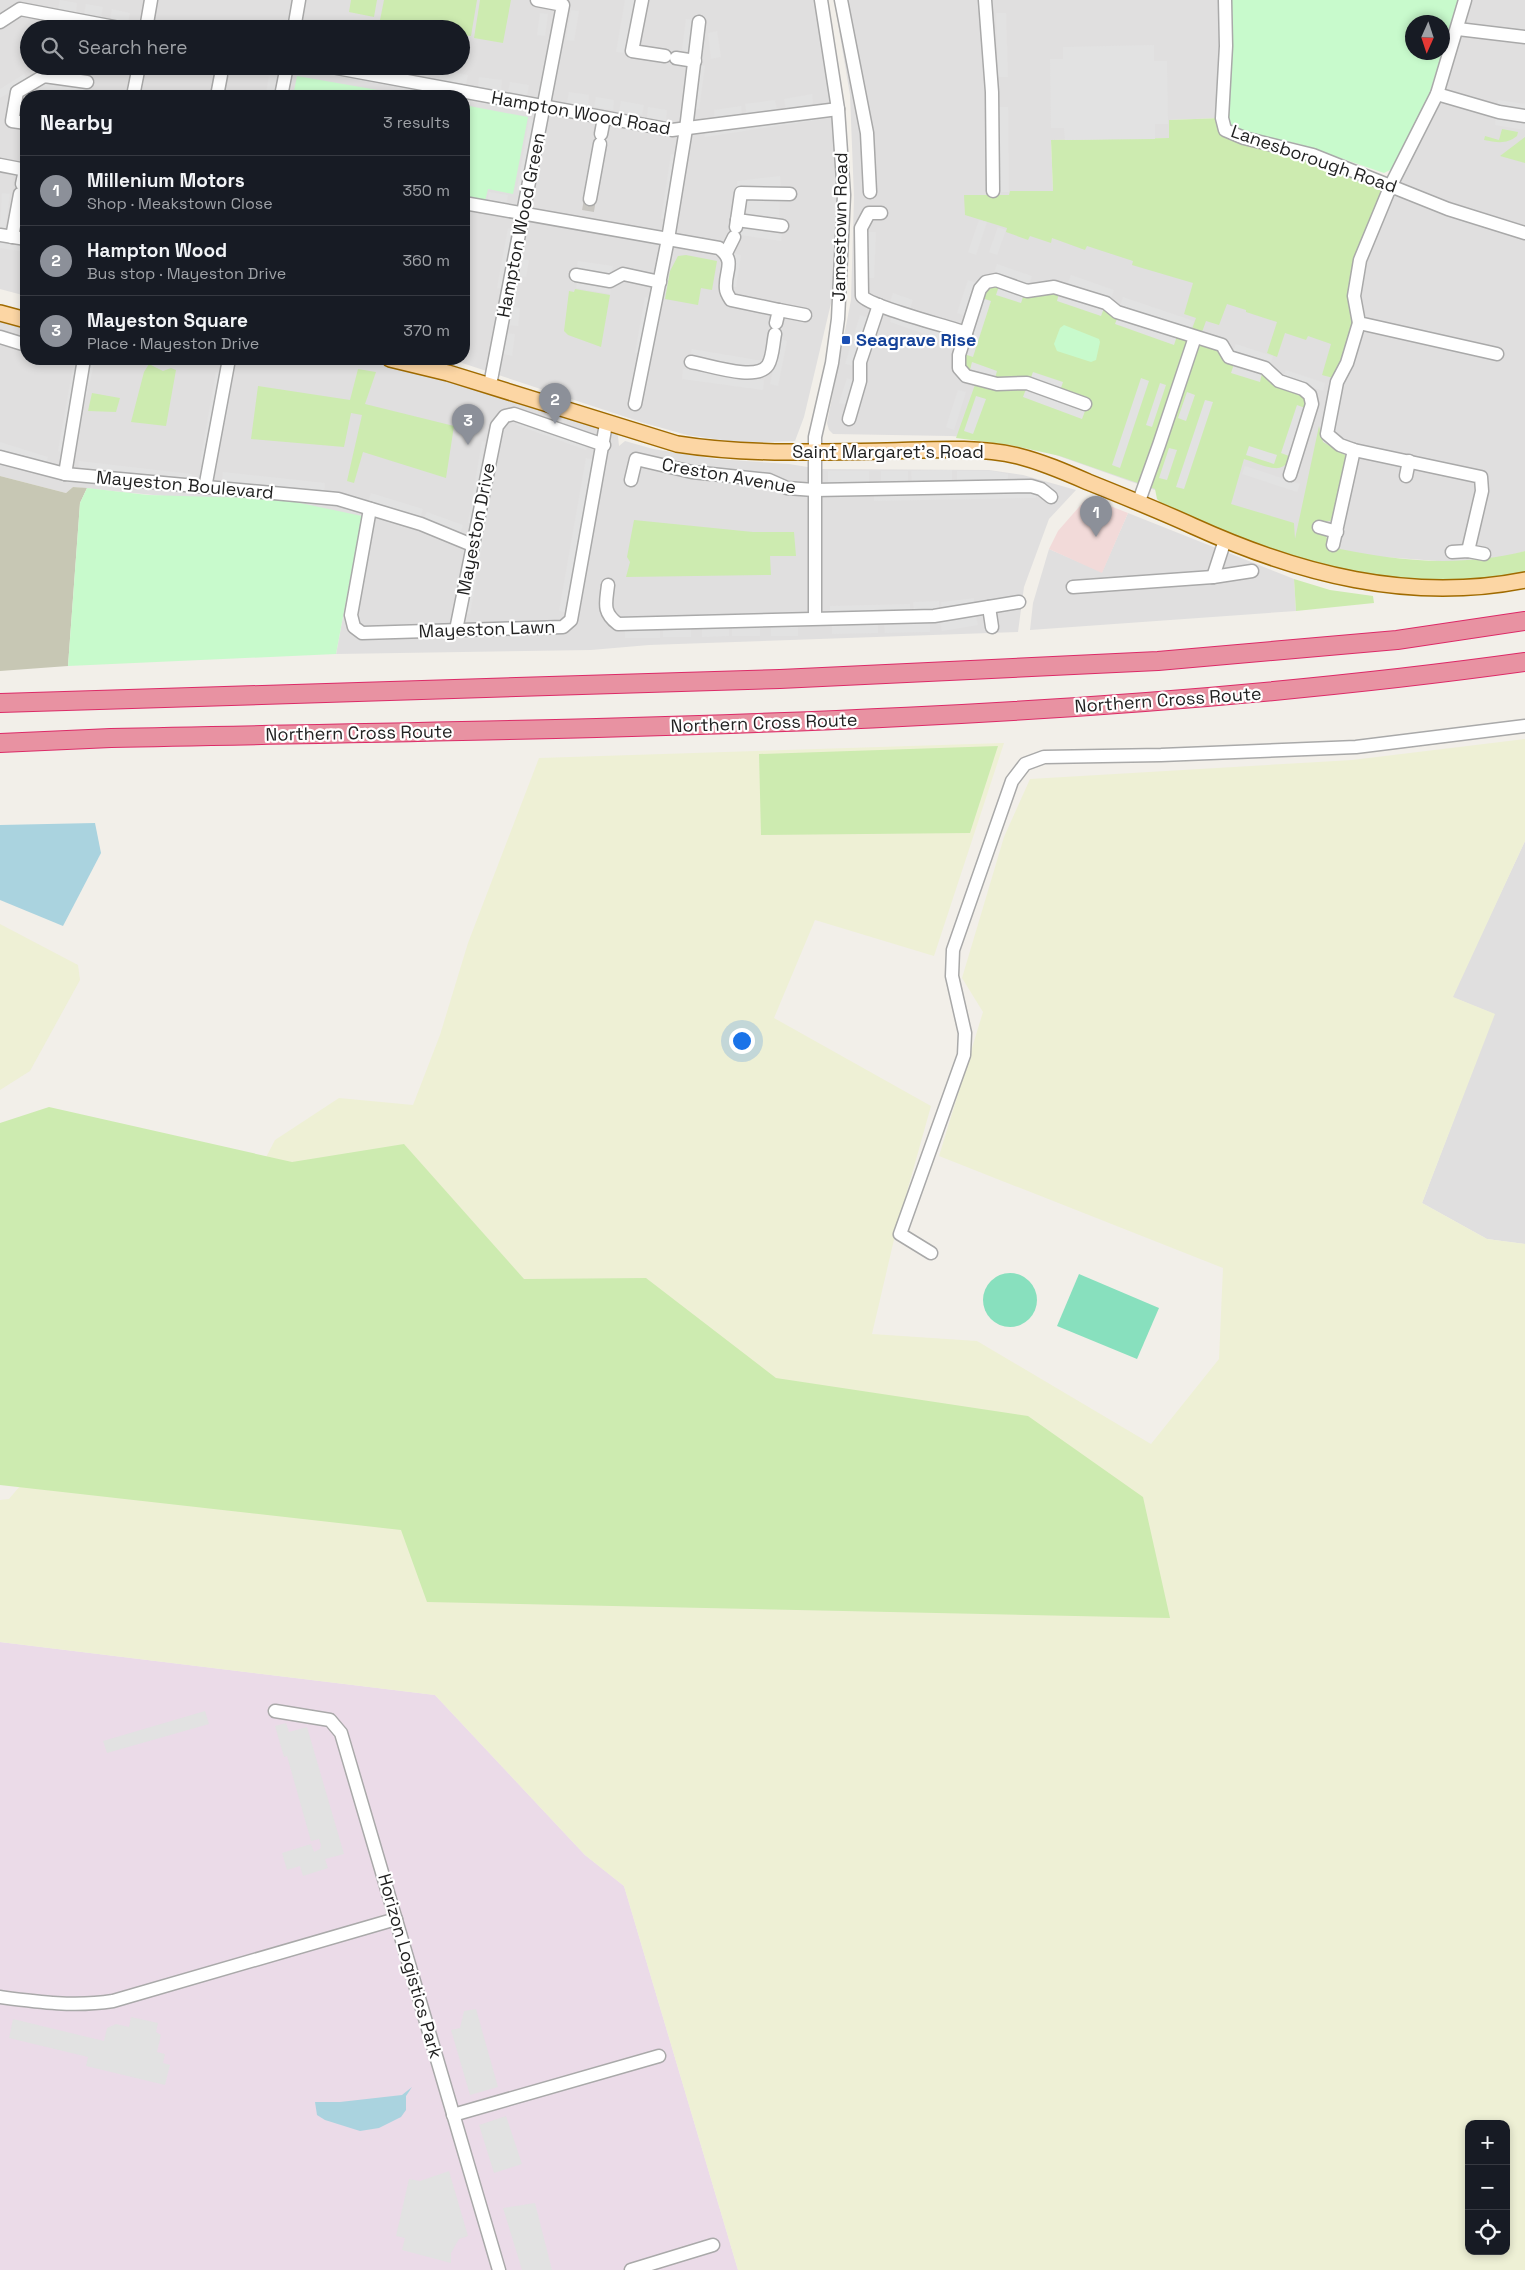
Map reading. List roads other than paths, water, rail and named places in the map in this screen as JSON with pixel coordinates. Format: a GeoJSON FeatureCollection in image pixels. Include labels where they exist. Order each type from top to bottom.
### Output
{"type":"FeatureCollection","features":[{"type":"Feature","properties":{"kind":"highway"},"geometry":{"type":"LineString","coordinates":[[0,703],[770,679],[1158,660],[1397,640],[1525,622]]}},
{"type":"Feature","properties":{"kind":"highway","name":"Northern Cross Route"},"geometry":{"type":"LineString","coordinates":[[0,743],[121,738],[783,724],[1155,703],[1400,680],[1525,662]]}},
{"type":"Feature","properties":{"kind":"main road"},"geometry":{"type":"LineString","coordinates":[[0,313],[20,318]]}},
{"type":"Feature","properties":{"kind":"main road","name":"Saint Margaret's Road"},"geometry":{"type":"LineString","coordinates":[[413,365],[490,385],[606,424],[677,444],[714,450],[815,452],[950,449],[984,450],[1017,456],[1139,501],[1225,540],[1300,567],[1365,583],[1466,588],[1525,580]]}},
{"type":"Feature","properties":{"kind":"street"},"geometry":{"type":"LineString","coordinates":[[147,20],[150,0]]}},
{"type":"Feature","properties":{"kind":"street"},"geometry":{"type":"LineString","coordinates":[[296,20],[299,0]]}},
{"type":"Feature","properties":{"kind":"street","name":"Hampton Wood Green"},"geometry":{"type":"LineString","coordinates":[[490,385],[563,5],[537,0]]}},
{"type":"Feature","properties":{"kind":"street"},"geometry":{"type":"LineString","coordinates":[[642,0],[632,51],[695,61]]}},
{"type":"Feature","properties":{"kind":"street","name":"Jamestown Road"},"geometry":{"type":"LineString","coordinates":[[815,617],[815,437],[832,363],[838,319],[844,195],[838,109],[821,0]]}},
{"type":"Feature","properties":{"kind":"street"},"geometry":{"type":"LineString","coordinates":[[840,0],[868,133],[865,184]]}},
{"type":"Feature","properties":{"kind":"street"},"geometry":{"type":"LineString","coordinates":[[985,0],[992,92],[993,191]]}},
{"type":"Feature","properties":{"kind":"street","name":"Lanesborough Road"},"geometry":{"type":"LineString","coordinates":[[1225,0],[1226,46],[1222,118],[1225,130],[1244,138],[1313,155],[1448,209],[1525,233]]}},
{"type":"Feature","properties":{"kind":"street"},"geometry":{"type":"LineString","coordinates":[[1465,0],[1458,29],[1437,94],[1391,185],[1360,260],[1354,296],[1359,323],[1347,363],[1336,382],[1326,434],[1340,445],[1354,450],[1481,477],[1482,491],[1468,551]]}},
{"type":"Feature","properties":{"kind":"street"},"geometry":{"type":"LineString","coordinates":[[0,22],[20,9],[34,6],[89,20]]}},
{"type":"Feature","properties":{"kind":"street"},"geometry":{"type":"LineString","coordinates":[[635,404],[668,239],[686,129],[699,22]]}},
{"type":"Feature","properties":{"kind":"street"},"geometry":{"type":"LineString","coordinates":[[1458,29],[1525,37]]}},
{"type":"Feature","properties":{"kind":"street"},"geometry":{"type":"LineString","coordinates":[[134,90],[137,75]]}},
{"type":"Feature","properties":{"kind":"street"},"geometry":{"type":"LineString","coordinates":[[218,90],[221,75]]}},
{"type":"Feature","properties":{"kind":"street"},"geometry":{"type":"LineString","coordinates":[[282,90],[285,75]]}},
{"type":"Feature","properties":{"kind":"street","name":"Hampton Wood Road"},"geometry":{"type":"LineString","coordinates":[[373,75],[451,90]]}},
{"type":"Feature","properties":{"kind":"street"},"geometry":{"type":"LineString","coordinates":[[20,90],[44,76],[87,82]]}},
{"type":"Feature","properties":{"kind":"street"},"geometry":{"type":"LineString","coordinates":[[20,90],[17,92],[12,121],[20,122]]}},
{"type":"Feature","properties":{"kind":"street","name":"Hampton Wood Road"},"geometry":{"type":"LineString","coordinates":[[470,94],[672,130],[838,109]]}},
{"type":"Feature","properties":{"kind":"street"},"geometry":{"type":"LineString","coordinates":[[1437,94],[1500,112],[1525,116]]}},
{"type":"Feature","properties":{"kind":"street"},"geometry":{"type":"LineString","coordinates":[[588,211],[604,118]]}},
{"type":"Feature","properties":{"kind":"street"},"geometry":{"type":"LineString","coordinates":[[0,165],[20,169]]}},
{"type":"Feature","properties":{"kind":"street"},"geometry":{"type":"LineString","coordinates":[[20,192],[6,236],[20,238]]}},
{"type":"Feature","properties":{"kind":"street"},"geometry":{"type":"LineString","coordinates":[[726,253],[736,228],[742,193],[790,194]]}},
{"type":"Feature","properties":{"kind":"street"},"geometry":{"type":"LineString","coordinates":[[470,204],[523,214],[588,211],[668,239],[720,248],[726,253],[729,263],[726,290],[731,300],[777,322],[805,315]]}},
{"type":"Feature","properties":{"kind":"street"},"geometry":{"type":"LineString","coordinates":[[881,212],[869,213],[861,228],[861,293],[865,300],[966,333]]}},
{"type":"Feature","properties":{"kind":"street"},"geometry":{"type":"LineString","coordinates":[[736,228],[782,226]]}},
{"type":"Feature","properties":{"kind":"street"},"geometry":{"type":"LineString","coordinates":[[576,275],[610,281],[623,274],[660,282]]}},
{"type":"Feature","properties":{"kind":"street"},"geometry":{"type":"LineString","coordinates":[[1085,404],[1027,383],[997,384],[966,376],[959,368],[958,355],[980,288],[986,282],[996,280],[1026,291],[1054,287],[1106,303],[1117,312],[1222,345],[1229,356],[1265,368],[1279,381],[1303,390],[1310,395],[1312,404],[1290,475]]}},
{"type":"Feature","properties":{"kind":"street"},"geometry":{"type":"LineString","coordinates":[[849,419],[860,381],[860,362],[879,304]]}},
{"type":"Feature","properties":{"kind":"street"},"geometry":{"type":"LineString","coordinates":[[691,362],[752,374],[763,371],[770,363],[777,322]]}},
{"type":"Feature","properties":{"kind":"street"},"geometry":{"type":"LineString","coordinates":[[1359,323],[1498,354]]}},
{"type":"Feature","properties":{"kind":"street"},"geometry":{"type":"LineString","coordinates":[[0,337],[20,344]]}},
{"type":"Feature","properties":{"kind":"street"},"geometry":{"type":"LineString","coordinates":[[1139,501],[1195,337]]}},
{"type":"Feature","properties":{"kind":"street"},"geometry":{"type":"LineString","coordinates":[[65,474],[83,365]]}},
{"type":"Feature","properties":{"kind":"street"},"geometry":{"type":"LineString","coordinates":[[205,488],[228,365]]}},
{"type":"Feature","properties":{"kind":"street","name":"Mayeston Drive"},"geometry":{"type":"LineString","coordinates":[[456,630],[497,426],[505,416],[514,414],[604,445]]}},
{"type":"Feature","properties":{"kind":"street","name":"Mayeston Lawn"},"geometry":{"type":"LineString","coordinates":[[370,510],[351,615],[354,627],[362,633],[563,627],[571,620],[604,445],[606,424]]}},
{"type":"Feature","properties":{"kind":"street"},"geometry":{"type":"LineString","coordinates":[[1333,545],[1354,450]]}},
{"type":"Feature","properties":{"kind":"street","name":"Mayeston Boulevard"},"geometry":{"type":"LineString","coordinates":[[0,456],[65,474],[338,499],[421,524],[472,545]]}},
{"type":"Feature","properties":{"kind":"street","name":"Creston Avenue"},"geometry":{"type":"LineString","coordinates":[[631,480],[636,458],[692,472],[769,480],[787,488],[814,490]]}},
{"type":"Feature","properties":{"kind":"street"},"geometry":{"type":"LineString","coordinates":[[1406,476],[1409,461]]}},
{"type":"Feature","properties":{"kind":"street"},"geometry":{"type":"LineString","coordinates":[[814,490],[1031,486],[1041,489],[1051,497]]}},
{"type":"Feature","properties":{"kind":"street"},"geometry":{"type":"LineString","coordinates":[[1319,527],[1337,532]]}},
{"type":"Feature","properties":{"kind":"street"},"geometry":{"type":"LineString","coordinates":[[1213,577],[1225,540]]}},
{"type":"Feature","properties":{"kind":"street"},"geometry":{"type":"LineString","coordinates":[[1452,552],[1468,551],[1484,554]]}},
{"type":"Feature","properties":{"kind":"street"},"geometry":{"type":"LineString","coordinates":[[1073,587],[1213,577],[1252,571]]}},
{"type":"Feature","properties":{"kind":"street"},"geometry":{"type":"LineString","coordinates":[[608,585],[605,606],[608,616],[618,624],[815,617],[934,616],[1019,602]]}},
{"type":"Feature","properties":{"kind":"street"},"geometry":{"type":"LineString","coordinates":[[989,607],[992,627]]}},
{"type":"Feature","properties":{"kind":"street"},"geometry":{"type":"LineString","coordinates":[[931,1253],[900,1234],[964,1055],[965,1033],[952,976],[953,950],[1012,781],[1025,764],[1044,757],[1162,755],[1356,747],[1525,726]]}},
{"type":"Feature","properties":{"kind":"street","name":"Horizon Logistics Park"},"geometry":{"type":"LineString","coordinates":[[275,1712],[330,1720],[341,1732],[499,2270]]}},
{"type":"Feature","properties":{"kind":"street"},"geometry":{"type":"LineString","coordinates":[[0,1997],[58,2004],[96,2004],[112,2001],[396,1919]]}},
{"type":"Feature","properties":{"kind":"street"},"geometry":{"type":"LineString","coordinates":[[453,2115],[659,2056]]}},
{"type":"Feature","properties":{"kind":"street"},"geometry":{"type":"LineString","coordinates":[[631,2270],[713,2245]]}},
{"type":"Feature","properties":{"kind":"water"},"geometry":{"type":"Polygon","coordinates":[[[95,823],[101,853],[63,926],[0,900],[0,825],[95,823]]]}},
{"type":"Feature","properties":{"kind":"water"},"geometry":{"type":"Polygon","coordinates":[[[412,2087],[406,2096],[406,2110],[401,2117],[379,2128],[360,2131],[325,2120],[317,2115],[315,2102],[340,2102],[402,2095],[412,2087]]]}},
{"type":"Feature","properties":{"kind":"tunnel"},"geometry":{"type":"LineString","coordinates":[[588,211],[590,199]]}},
{"type":"Feature","properties":{"kind":"place","name":"Seagrave Rise"},"geometry":{"type":"Point","coordinates":[846,340]}},
{"type":"Feature","properties":{"kind":"place","name":"Hampton Wood"},"geometry":{"type":"Point","coordinates":[555,424]}},
{"type":"Feature","properties":{"kind":"place","name":"Mayeston Square"},"geometry":{"type":"Point","coordinates":[468,445]}},
{"type":"Feature","properties":{"kind":"place","name":"Millenium Motors"},"geometry":{"type":"Point","coordinates":[1096,537]}}]}
